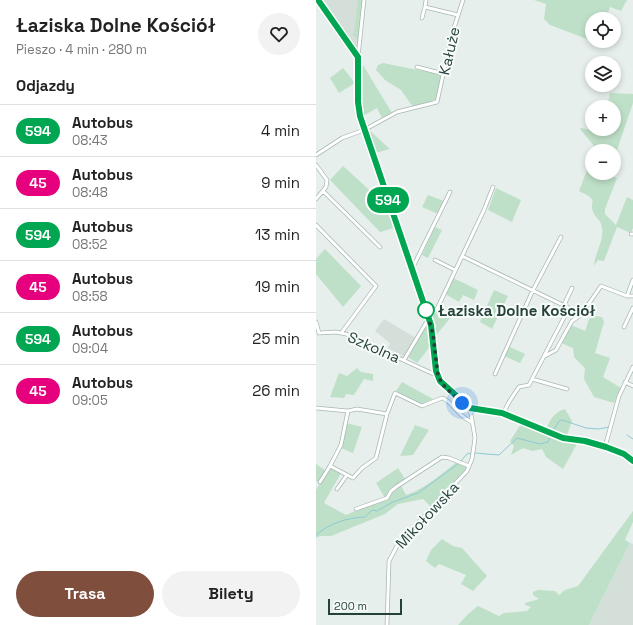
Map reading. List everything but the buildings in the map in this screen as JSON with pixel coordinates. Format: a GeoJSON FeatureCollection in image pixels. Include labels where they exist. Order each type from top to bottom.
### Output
{"type":"FeatureCollection","features":[{"type":"Feature","properties":{"kind":"street"},"geometry":{"type":"LineString","coordinates":[[318,0],[358,57]]}},
{"type":"Feature","properties":{"kind":"street"},"geometry":{"type":"LineString","coordinates":[[364,0],[358,57],[358,102],[364,130],[429,319],[433,334],[438,376],[443,385],[470,408],[504,414],[555,435],[606,447],[624,454],[633,461]]}},
{"type":"Feature","properties":{"kind":"street"},"geometry":{"type":"LineString","coordinates":[[422,18],[426,0]]}},
{"type":"Feature","properties":{"kind":"street","name":"Kałuże"},"geometry":{"type":"LineString","coordinates":[[364,130],[397,112],[437,102],[463,0]]}},
{"type":"Feature","properties":{"kind":"street"},"geometry":{"type":"LineString","coordinates":[[425,7],[458,15]]}},
{"type":"Feature","properties":{"kind":"street"},"geometry":{"type":"LineString","coordinates":[[417,68],[444,74]]}},
{"type":"Feature","properties":{"kind":"street"},"geometry":{"type":"LineString","coordinates":[[316,155],[344,137],[364,130]]}},
{"type":"Feature","properties":{"kind":"street"},"geometry":{"type":"LineString","coordinates":[[316,165],[327,180],[323,191],[316,199]]}},
{"type":"Feature","properties":{"kind":"street"},"geometry":{"type":"LineString","coordinates":[[404,360],[438,307],[484,210],[493,187]]}},
{"type":"Feature","properties":{"kind":"street"},"geometry":{"type":"LineString","coordinates":[[323,191],[380,247]]}},
{"type":"Feature","properties":{"kind":"street"},"geometry":{"type":"LineString","coordinates":[[412,270],[450,192]]}},
{"type":"Feature","properties":{"kind":"street"},"geometry":{"type":"LineString","coordinates":[[316,225],[376,286],[342,332]]}},
{"type":"Feature","properties":{"kind":"street"},"geometry":{"type":"LineString","coordinates":[[495,374],[533,290],[561,237]]}},
{"type":"Feature","properties":{"kind":"street"},"geometry":{"type":"LineString","coordinates":[[462,256],[569,308],[546,356],[529,385],[519,387],[509,402],[504,414]]}},
{"type":"Feature","properties":{"kind":"street"},"geometry":{"type":"LineString","coordinates":[[434,260],[455,270]]}},
{"type":"Feature","properties":{"kind":"street"},"geometry":{"type":"LineString","coordinates":[[626,296],[633,280]]}},
{"type":"Feature","properties":{"kind":"street"},"geometry":{"type":"LineString","coordinates":[[546,356],[556,350],[572,321],[581,315],[601,286],[626,296],[633,296]]}},
{"type":"Feature","properties":{"kind":"street"},"geometry":{"type":"LineString","coordinates":[[564,305],[572,288]]}},
{"type":"Feature","properties":{"kind":"street"},"geometry":{"type":"LineString","coordinates":[[624,327],[633,308]]}},
{"type":"Feature","properties":{"kind":"street","name":"Szkolna"},"geometry":{"type":"LineString","coordinates":[[316,322],[317,334],[342,332],[438,376]]}},
{"type":"Feature","properties":{"kind":"street"},"geometry":{"type":"LineString","coordinates":[[554,338],[558,342],[561,341]]}},
{"type":"Feature","properties":{"kind":"street"},"geometry":{"type":"LineString","coordinates":[[606,447],[619,396],[633,367]]}},
{"type":"Feature","properties":{"kind":"street"},"geometry":{"type":"LineString","coordinates":[[532,378],[566,389]]}},
{"type":"Feature","properties":{"kind":"street"},"geometry":{"type":"LineString","coordinates":[[625,382],[633,386]]}},
{"type":"Feature","properties":{"kind":"street"},"geometry":{"type":"LineString","coordinates":[[330,466],[352,478],[362,468],[376,458],[387,414],[395,393],[422,406],[442,398],[446,399],[459,414],[472,422]]}},
{"type":"Feature","properties":{"kind":"street"},"geometry":{"type":"LineString","coordinates":[[316,408],[348,411],[357,409],[387,414]]}},
{"type":"Feature","properties":{"kind":"street","name":"Mikołowska"},"geometry":{"type":"LineString","coordinates":[[386,625],[388,572],[392,554],[398,544],[464,476],[470,466],[474,445],[470,408]]}},
{"type":"Feature","properties":{"kind":"street"},"geometry":{"type":"LineString","coordinates":[[320,482],[342,445],[348,411]]}},
{"type":"Feature","properties":{"kind":"street"},"geometry":{"type":"LineString","coordinates":[[356,510],[387,498],[391,491],[442,457],[470,466]]}},
{"type":"Feature","properties":{"kind":"street"},"geometry":{"type":"LineString","coordinates":[[337,489],[346,475]]}},
{"type":"Feature","properties":{"kind":"shaded area"},"geometry":{"type":"Polygon","coordinates":[[[323,0],[361,0],[356,48],[323,0]]]}},
{"type":"Feature","properties":{"kind":"shaded area"},"geometry":{"type":"Polygon","coordinates":[[[384,319],[416,338],[404,357],[388,348],[390,343],[375,331],[384,319]]]}},
{"type":"Feature","properties":{"kind":"shaded area"},"geometry":{"type":"Polygon","coordinates":[[[630,543],[633,544],[633,625],[589,625],[630,543]]]}},
{"type":"Feature","properties":{"kind":"green space"},"geometry":{"type":"Polygon","coordinates":[[[358,0],[363,0],[358,50],[355,51],[340,29],[342,28],[348,32],[347,34],[357,47],[357,39],[351,33],[357,33],[354,32],[358,0]]]}},
{"type":"Feature","properties":{"kind":"green space"},"geometry":{"type":"Polygon","coordinates":[[[534,0],[627,0],[621,11],[610,7],[608,12],[585,12],[585,38],[550,25],[544,19],[546,4],[534,0]]]}},
{"type":"Feature","properties":{"kind":"green space"},"geometry":{"type":"Polygon","coordinates":[[[383,63],[443,75],[435,101],[413,107],[401,90],[385,80],[376,70],[378,65],[383,63]]]}},
{"type":"Feature","properties":{"kind":"green space"},"geometry":{"type":"Polygon","coordinates":[[[363,65],[392,113],[382,118],[377,108],[363,116],[361,102],[361,66],[363,65]]]}},
{"type":"Feature","properties":{"kind":"green space"},"geometry":{"type":"Polygon","coordinates":[[[343,68],[355,83],[339,93],[330,78],[343,68]]]}},
{"type":"Feature","properties":{"kind":"green space"},"geometry":{"type":"Polygon","coordinates":[[[610,93],[633,94],[633,103],[619,144],[592,144],[586,136],[621,136],[621,100],[608,100],[610,93]]]}},
{"type":"Feature","properties":{"kind":"green space"},"geometry":{"type":"Polygon","coordinates":[[[580,129],[585,129],[585,135],[580,129]]]}},
{"type":"Feature","properties":{"kind":"green space"},"geometry":{"type":"Polygon","coordinates":[[[369,130],[390,149],[375,153],[367,131],[369,130]]]}},
{"type":"Feature","properties":{"kind":"green space"},"geometry":{"type":"Polygon","coordinates":[[[343,166],[388,207],[394,228],[380,232],[330,180],[343,166]]]}},
{"type":"Feature","properties":{"kind":"green space"},"geometry":{"type":"Polygon","coordinates":[[[585,175],[585,180],[616,180],[605,209],[605,214],[616,225],[627,197],[633,200],[633,228],[631,233],[617,227],[604,261],[598,260],[594,266],[601,240],[602,229],[592,209],[592,199],[579,191],[585,175]]]}},
{"type":"Feature","properties":{"kind":"green space"},"geometry":{"type":"Polygon","coordinates":[[[496,188],[521,200],[512,222],[488,210],[496,188]]]}},
{"type":"Feature","properties":{"kind":"green space"},"geometry":{"type":"Polygon","coordinates":[[[428,195],[444,201],[438,214],[422,207],[428,195]]]}},
{"type":"Feature","properties":{"kind":"green space"},"geometry":{"type":"Polygon","coordinates":[[[435,227],[442,230],[428,258],[422,255],[435,227]]]}},
{"type":"Feature","properties":{"kind":"green space"},"geometry":{"type":"Polygon","coordinates":[[[325,249],[361,286],[343,307],[316,274],[316,259],[325,249]]]}},
{"type":"Feature","properties":{"kind":"green space"},"geometry":{"type":"Polygon","coordinates":[[[453,278],[478,290],[474,300],[463,295],[459,302],[445,294],[453,278]]]}},
{"type":"Feature","properties":{"kind":"green space"},"geometry":{"type":"Polygon","coordinates":[[[494,290],[508,296],[492,329],[480,322],[494,290]]]}},
{"type":"Feature","properties":{"kind":"green space"},"geometry":{"type":"Polygon","coordinates":[[[438,309],[452,316],[437,334],[432,319],[438,309]]]}},
{"type":"Feature","properties":{"kind":"green space"},"geometry":{"type":"Polygon","coordinates":[[[595,316],[602,317],[604,322],[595,353],[610,358],[603,377],[621,388],[614,403],[594,397],[584,379],[585,368],[574,357],[573,348],[561,343],[571,325],[585,331],[589,319],[595,316]]]}},
{"type":"Feature","properties":{"kind":"green space"},"geometry":{"type":"Polygon","coordinates":[[[428,322],[431,328],[432,339],[428,349],[417,363],[408,357],[428,322]]]}},
{"type":"Feature","properties":{"kind":"green space"},"geometry":{"type":"Polygon","coordinates":[[[508,346],[525,354],[520,363],[504,356],[508,346]]]}},
{"type":"Feature","properties":{"kind":"green space"},"geometry":{"type":"Polygon","coordinates":[[[357,368],[361,372],[373,374],[373,381],[364,379],[354,395],[346,394],[344,398],[330,397],[339,373],[347,376],[357,368]]]}},
{"type":"Feature","properties":{"kind":"green space"},"geometry":{"type":"Polygon","coordinates":[[[402,382],[433,399],[420,403],[396,391],[402,382]]]}},
{"type":"Feature","properties":{"kind":"green space"},"geometry":{"type":"Polygon","coordinates":[[[565,409],[572,421],[567,435],[547,427],[554,416],[565,409]]]}},
{"type":"Feature","properties":{"kind":"green space"},"geometry":{"type":"Polygon","coordinates":[[[346,423],[362,427],[353,453],[341,448],[346,423]]]}},
{"type":"Feature","properties":{"kind":"green space"},"geometry":{"type":"Polygon","coordinates":[[[521,424],[565,440],[578,442],[563,469],[546,457],[542,449],[532,451],[523,448],[511,455],[514,446],[510,441],[521,424]]]}},
{"type":"Feature","properties":{"kind":"green space"},"geometry":{"type":"Polygon","coordinates":[[[415,425],[429,430],[413,455],[400,456],[415,425]]]}},
{"type":"Feature","properties":{"kind":"green space"},"geometry":{"type":"Polygon","coordinates":[[[457,462],[468,467],[431,507],[423,499],[398,504],[385,514],[331,536],[320,536],[316,538],[316,490],[320,483],[316,481],[316,464],[326,471],[329,467],[341,473],[324,503],[346,515],[385,498],[376,483],[398,468],[405,479],[401,485],[406,495],[426,485],[457,462]]]}},
{"type":"Feature","properties":{"kind":"green space"},"geometry":{"type":"Polygon","coordinates":[[[633,511],[633,522],[625,540],[630,543],[589,625],[458,625],[478,606],[499,616],[504,613],[527,611],[531,607],[525,605],[525,603],[539,599],[533,595],[533,592],[538,590],[555,591],[559,595],[565,590],[578,586],[633,511]]]}},
{"type":"Feature","properties":{"kind":"green space"},"geometry":{"type":"Polygon","coordinates":[[[442,539],[453,546],[462,548],[487,576],[473,591],[461,584],[466,575],[439,564],[435,568],[426,561],[431,550],[442,539]]]}},
{"type":"Feature","properties":{"kind":"waterway"},"geometry":{"type":"LineString","coordinates":[[553,431],[559,421],[562,420],[586,428],[598,429],[610,427]]}},
{"type":"Feature","properties":{"kind":"waterway"},"geometry":{"type":"LineString","coordinates":[[475,453],[499,455],[517,438],[540,444],[548,442],[551,434]]}},
{"type":"Feature","properties":{"kind":"waterway"},"geometry":{"type":"LineString","coordinates":[[627,435],[633,439]]}},
{"type":"Feature","properties":{"kind":"waterway"},"geometry":{"type":"LineString","coordinates":[[461,461],[467,454],[471,453]]}},
{"type":"Feature","properties":{"kind":"waterway"},"geometry":{"type":"LineString","coordinates":[[316,535],[333,524],[345,520],[365,517],[372,510],[377,511],[393,502],[418,493],[458,464]]}},
{"type":"Feature","properties":{"kind":"bus line","name":"594"},"geometry":{"type":"LineString","coordinates":[[318,0],[358,57],[358,102],[360,116],[431,325],[436,371],[440,381],[467,407],[502,413],[563,438],[592,442],[621,452],[633,461]]}},
{"type":"Feature","properties":{"kind":"place","name":"Łaziska Dolne Kościół"},"geometry":{"type":"Point","coordinates":[426,310]}},
{"type":"Feature","properties":{"kind":"route"},"geometry":{"type":"LineString","coordinates":[[426,310],[433,334],[436,371],[443,385],[462,403]]}}]}
